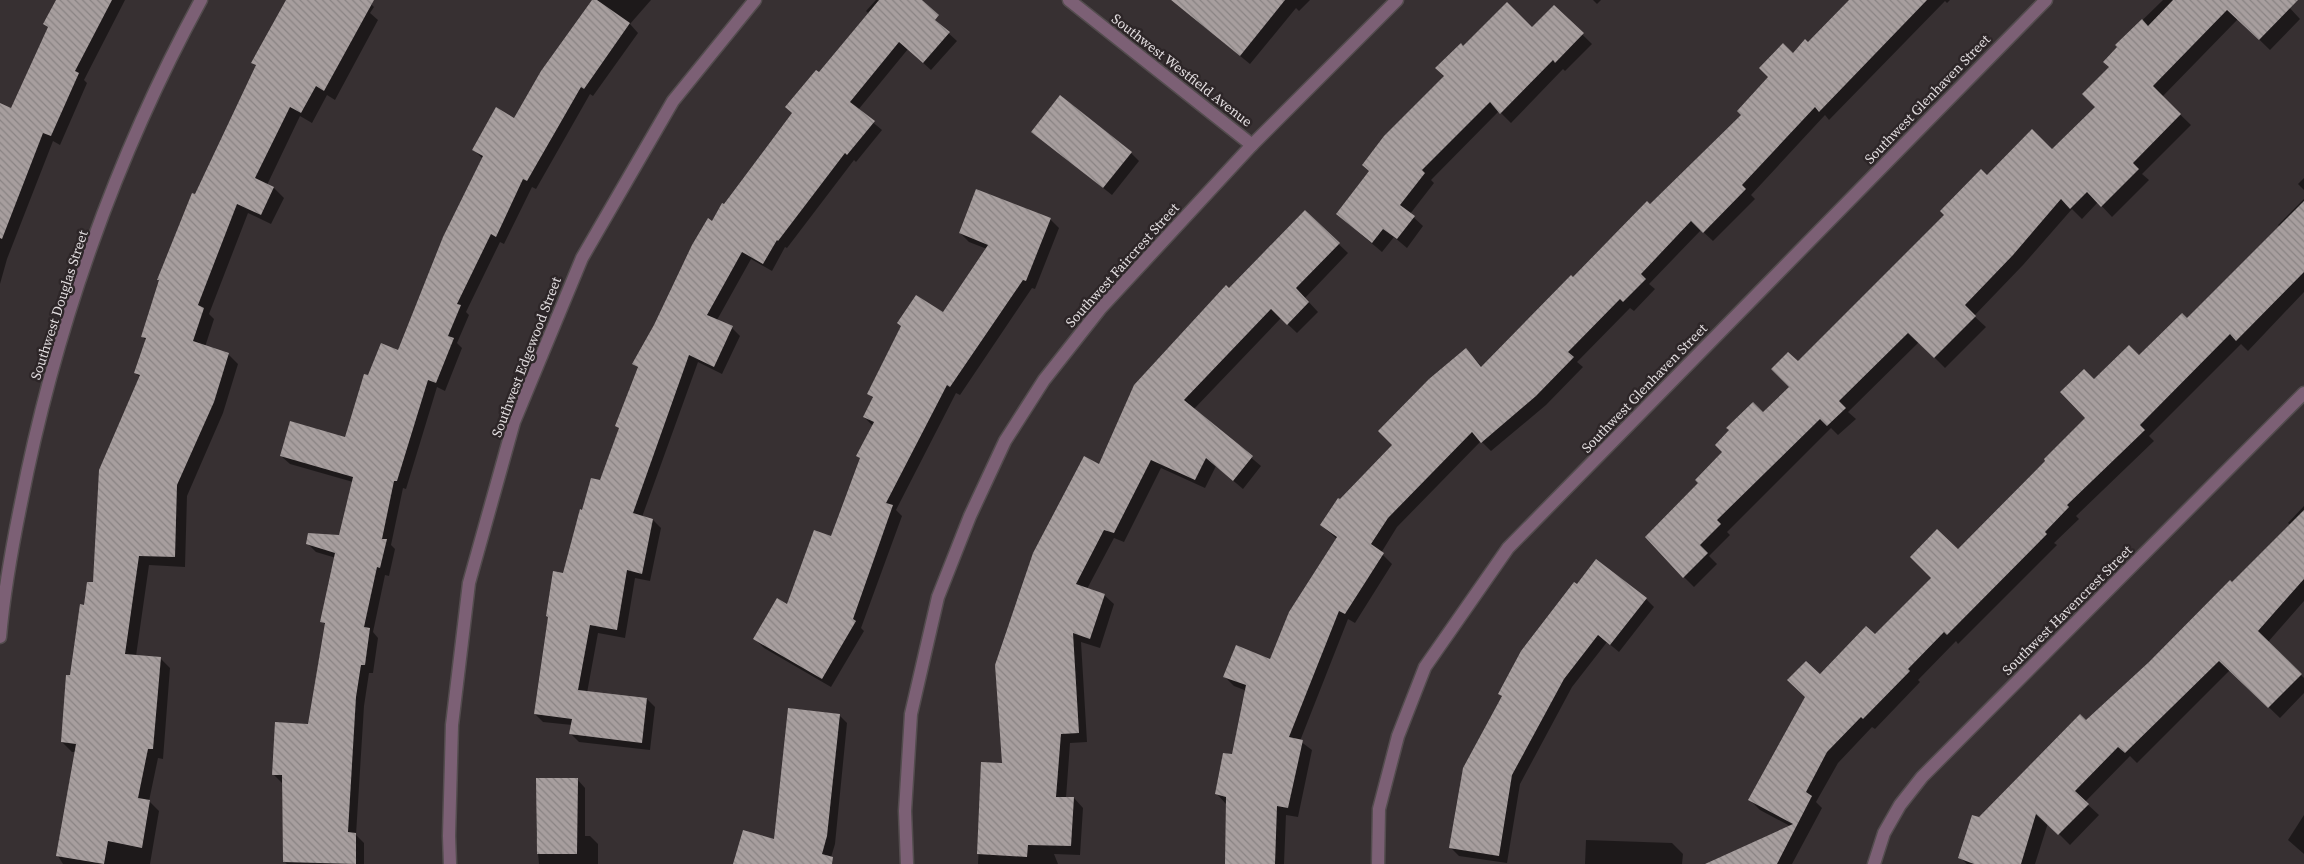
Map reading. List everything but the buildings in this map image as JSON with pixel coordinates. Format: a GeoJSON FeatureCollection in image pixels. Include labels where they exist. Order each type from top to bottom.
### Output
{"type":"FeatureCollection","features":[{"type":"Feature","properties":{"kind":"street","name":"Southwest Douglas Street"},"geometry":{"type":"LineString","coordinates":[[0,637],[4,592],[30,457],[61,337],[98,230],[143,115],[201,0]]}},
{"type":"Feature","properties":{"kind":"street","name":"Southwest Edgewood Street"},"geometry":{"type":"LineString","coordinates":[[450,864],[448,836],[452,726],[469,583],[514,422],[582,258],[673,101],[755,0]]}},
{"type":"Feature","properties":{"kind":"street","name":"Southwest Westfield Avenue"},"geometry":{"type":"LineString","coordinates":[[1069,0],[1252,145]]}},
{"type":"Feature","properties":{"kind":"street","name":"Southwest Faircrest Street"},"geometry":{"type":"LineString","coordinates":[[907,864],[905,811],[911,714],[936,606],[970,516],[1004,441],[1044,380],[1100,308],[1252,145],[1397,0]]}},
{"type":"Feature","properties":{"kind":"street","name":"Southwest Glenhaven Street"},"geometry":{"type":"LineString","coordinates":[[1378,864],[1379,809],[1398,736],[1425,667],[1508,548],[2046,0]]}},
{"type":"Feature","properties":{"kind":"street","name":"Southwest Havencrest Street"},"geometry":{"type":"LineString","coordinates":[[1874,864],[1884,833],[1900,805],[1922,777],[2304,394]]}}]}
